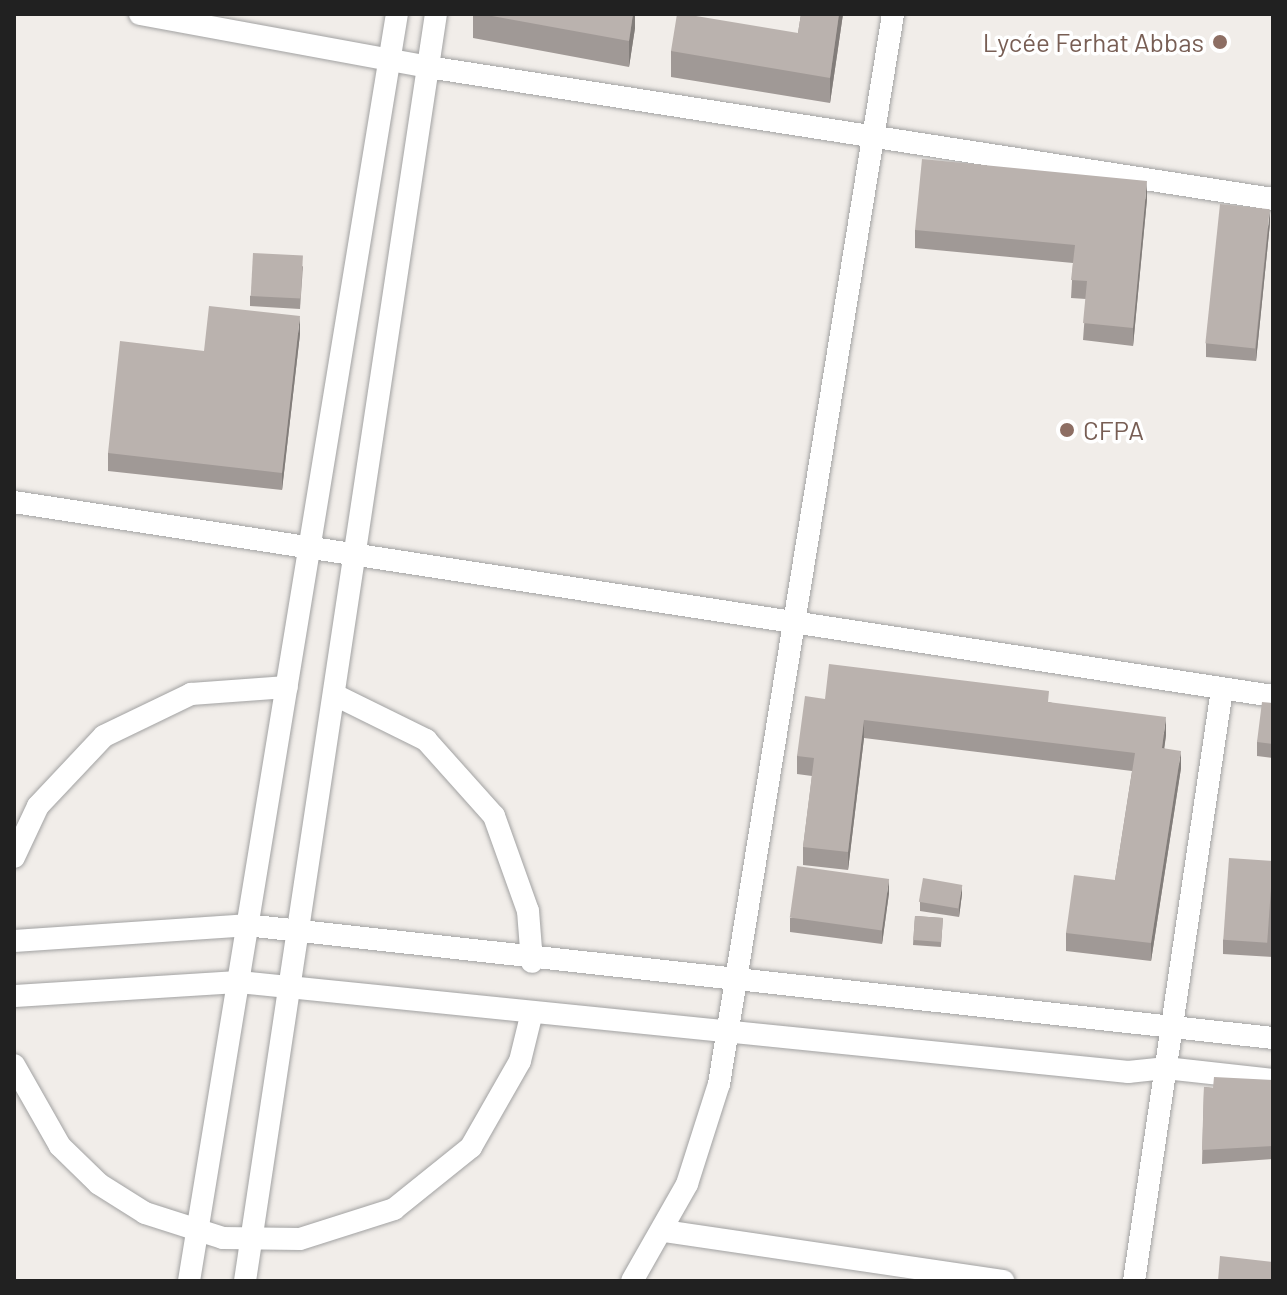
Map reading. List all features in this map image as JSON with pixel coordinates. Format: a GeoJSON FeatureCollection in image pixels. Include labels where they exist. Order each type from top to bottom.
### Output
{"type":"FeatureCollection","features":[{"type":"Feature","properties":{"kind":"street"},"geometry":{"type":"LineString","coordinates":[[140,14],[391,55],[428,67],[1273,199]]}},
{"type":"Feature","properties":{"kind":"street"},"geometry":{"type":"LineString","coordinates":[[189,1281],[397,14]]}},
{"type":"Feature","properties":{"kind":"street"},"geometry":{"type":"LineString","coordinates":[[245,1281],[357,560],[436,14]]}},
{"type":"Feature","properties":{"kind":"street"},"geometry":{"type":"LineString","coordinates":[[632,1281],[664,1231],[706,1134],[727,1032],[796,624],[893,14]]}},
{"type":"Feature","properties":{"kind":"street"},"geometry":{"type":"LineString","coordinates":[[14,502],[357,560],[1273,696]]}},
{"type":"Feature","properties":{"kind":"street"},"geometry":{"type":"LineString","coordinates":[[14,857],[38,806],[104,736],[191,694],[287,687]]}},
{"type":"Feature","properties":{"kind":"street"},"geometry":{"type":"LineString","coordinates":[[1134,1281],[1168,1028],[1222,689]]}},
{"type":"Feature","properties":{"kind":"street"},"geometry":{"type":"LineString","coordinates":[[335,695],[426,740],[494,816],[519,874],[532,962]]}},
{"type":"Feature","properties":{"kind":"street"},"geometry":{"type":"LineString","coordinates":[[14,941],[246,925],[532,962],[1273,1038]]}},
{"type":"Feature","properties":{"kind":"street"},"geometry":{"type":"LineString","coordinates":[[14,996],[239,982],[1128,1072],[1165,1068],[1273,1080]]}},
{"type":"Feature","properties":{"kind":"street"},"geometry":{"type":"LineString","coordinates":[[14,1065],[60,1146],[99,1184],[196,1232],[251,1241],[349,1228],[435,1181],[499,1106],[532,1012]]}},
{"type":"Feature","properties":{"kind":"street"},"geometry":{"type":"LineString","coordinates":[[664,1231],[1003,1281]]}},
{"type":"Feature","properties":{"kind":"building"},"geometry":{"type":"Polygon","coordinates":[[[481,14],[633,14],[629,41],[481,14]]]}},
{"type":"Feature","properties":{"kind":"building"},"geometry":{"type":"Polygon","coordinates":[[[677,14],[798,33],[801,14],[839,14],[830,78],[671,51],[677,14]]]}},
{"type":"Feature","properties":{"kind":"building"},"geometry":{"type":"Polygon","coordinates":[[[922,159],[1147,181],[1133,328],[1083,323],[1087,281],[1071,280],[1075,245],[915,230],[922,159]]]}},
{"type":"Feature","properties":{"kind":"building"},"geometry":{"type":"Polygon","coordinates":[[[1220,204],[1270,209],[1255,348],[1205,343],[1220,204]]]}},
{"type":"Feature","properties":{"kind":"building"},"geometry":{"type":"Polygon","coordinates":[[[253,253],[303,256],[301,299],[251,296],[253,253]]]}},
{"type":"Feature","properties":{"kind":"building"},"geometry":{"type":"Polygon","coordinates":[[[209,306],[300,316],[282,473],[108,453],[120,341],[204,351],[209,306]]]}},
{"type":"Feature","properties":{"kind":"building"},"geometry":{"type":"Polygon","coordinates":[[[829,664],[1049,691],[1048,702],[1166,717],[1162,748],[1181,751],[1151,943],[1066,933],[1074,875],[1115,880],[1135,753],[864,720],[848,852],[803,847],[814,758],[797,756],[805,696],[825,699],[829,664]]]}},
{"type":"Feature","properties":{"kind":"building"},"geometry":{"type":"Polygon","coordinates":[[[1262,702],[1273,703],[1273,744],[1257,742],[1262,702]]]}},
{"type":"Feature","properties":{"kind":"building"},"geometry":{"type":"Polygon","coordinates":[[[1229,858],[1273,861],[1267,943],[1223,940],[1229,858]]]}},
{"type":"Feature","properties":{"kind":"building"},"geometry":{"type":"Polygon","coordinates":[[[797,866],[889,879],[882,930],[790,917],[797,866]]]}},
{"type":"Feature","properties":{"kind":"building"},"geometry":{"type":"Polygon","coordinates":[[[923,878],[962,885],[958,909],[919,902],[923,878]]]}},
{"type":"Feature","properties":{"kind":"building"},"geometry":{"type":"Polygon","coordinates":[[[915,916],[943,918],[941,942],[913,940],[915,916]]]}},
{"type":"Feature","properties":{"kind":"building"},"geometry":{"type":"Polygon","coordinates":[[[1214,1077],[1273,1080],[1273,1146],[1202,1150],[1204,1087],[1213,1088],[1214,1077]]]}},
{"type":"Feature","properties":{"kind":"building"},"geometry":{"type":"Polygon","coordinates":[[[1220,1256],[1273,1262],[1273,1281],[1218,1281],[1220,1256]]]}},
{"type":"Feature","properties":{"kind":"place","name":"Lycée Ferhat Abbas"},"geometry":{"type":"Point","coordinates":[1220,42]}},
{"type":"Feature","properties":{"kind":"place","name":"CFPA"},"geometry":{"type":"Point","coordinates":[1067,430]}}]}
